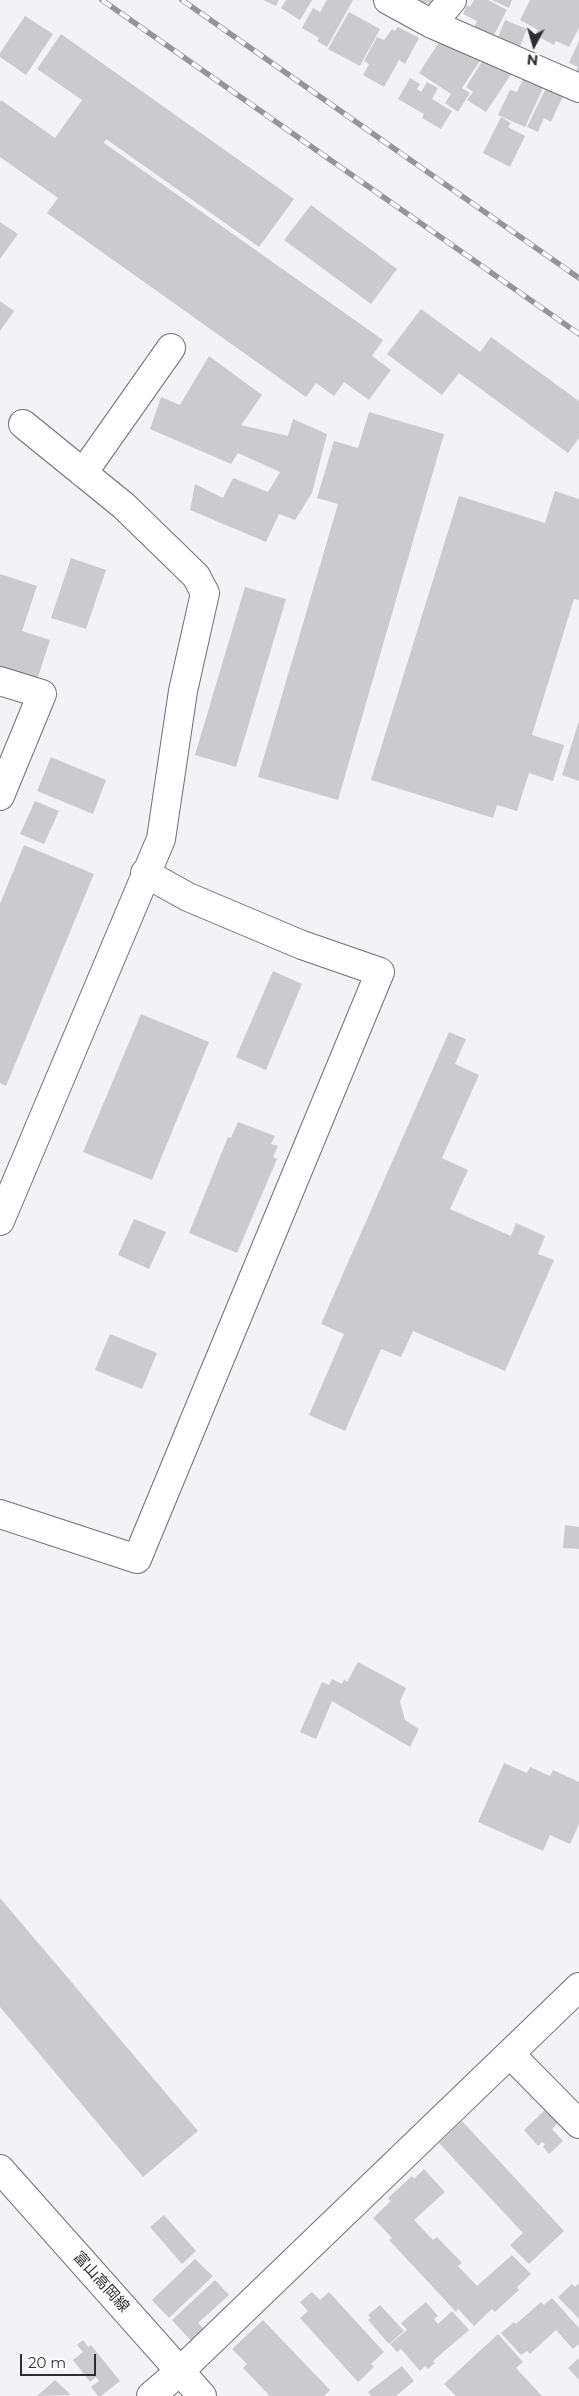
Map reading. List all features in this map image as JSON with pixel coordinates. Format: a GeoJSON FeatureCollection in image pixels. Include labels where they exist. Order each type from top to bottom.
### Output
{"type":"FeatureCollection","features":[{"type":"Feature","properties":{"kind":"street"},"geometry":{"type":"LineString","coordinates":[[388,0],[432,24],[579,88]]}},
{"type":"Feature","properties":{"kind":"street"},"geometry":{"type":"LineString","coordinates":[[432,24],[452,0]]}},
{"type":"Feature","properties":{"kind":"street"},"geometry":{"type":"LineString","coordinates":[[82,473],[171,348]]}},
{"type":"Feature","properties":{"kind":"street"},"geometry":{"type":"LineString","coordinates":[[0,1220],[145,873],[161,839],[183,691],[206,593],[196,576],[124,506],[23,424]]}},
{"type":"Feature","properties":{"kind":"street"},"geometry":{"type":"LineString","coordinates":[[0,681],[42,694],[0,796]]}},
{"type":"Feature","properties":{"kind":"street"},"geometry":{"type":"LineString","coordinates":[[0,1514],[137,1559],[380,972],[302,945],[188,897],[145,873]]}},
{"type":"Feature","properties":{"kind":"street"},"geometry":{"type":"LineString","coordinates":[[151,2396],[180,2372],[579,1988]]}},
{"type":"Feature","properties":{"kind":"street"},"geometry":{"type":"LineString","coordinates":[[510,2054],[579,2124]]}},
{"type":"Feature","properties":{"kind":"street","name":"富山高岡線"},"geometry":{"type":"LineString","coordinates":[[0,2168],[202,2396]]}},
{"type":"Feature","properties":{"kind":"building"},"geometry":{"type":"Polygon","coordinates":[[[263,0],[279,0],[276,6],[263,0]]]}},
{"type":"Feature","properties":{"kind":"building"},"geometry":{"type":"Polygon","coordinates":[[[286,0],[312,0],[300,20],[281,8],[286,0]]]}},
{"type":"Feature","properties":{"kind":"building"},"geometry":{"type":"Polygon","coordinates":[[[327,0],[353,0],[327,47],[317,41],[319,38],[302,28],[313,8],[320,12],[327,0]]]}},
{"type":"Feature","properties":{"kind":"building"},"geometry":{"type":"Polygon","coordinates":[[[416,0],[438,0],[432,6],[427,2],[423,6],[416,0]]]}},
{"type":"Feature","properties":{"kind":"building"},"geometry":{"type":"Polygon","coordinates":[[[474,0],[488,0],[507,10],[492,39],[473,29],[477,21],[463,14],[467,5],[470,7],[474,0]]]}},
{"type":"Feature","properties":{"kind":"building"},"geometry":{"type":"Polygon","coordinates":[[[492,0],[512,0],[509,8],[492,0]]]}},
{"type":"Feature","properties":{"kind":"building"},"geometry":{"type":"Polygon","coordinates":[[[530,0],[579,0],[579,28],[569,47],[556,41],[554,45],[535,35],[538,30],[520,20],[530,0]]]}},
{"type":"Feature","properties":{"kind":"building"},"geometry":{"type":"Polygon","coordinates":[[[349,12],[380,29],[360,66],[328,49],[349,12]]]}},
{"type":"Feature","properties":{"kind":"building"},"geometry":{"type":"Polygon","coordinates":[[[25,16],[53,34],[26,75],[0,57],[0,53],[25,16]]]}},
{"type":"Feature","properties":{"kind":"building"},"geometry":{"type":"Polygon","coordinates":[[[505,20],[527,29],[518,51],[496,42],[505,20]]]}},
{"type":"Feature","properties":{"kind":"building"},"geometry":{"type":"Polygon","coordinates":[[[398,27],[419,38],[405,64],[399,60],[384,87],[363,75],[369,64],[364,61],[377,37],[384,40],[392,29],[395,31],[398,27]]]}},
{"type":"Feature","properties":{"kind":"building"},"geometry":{"type":"Polygon","coordinates":[[[61,34],[294,199],[259,247],[106,139],[104,143],[383,340],[372,356],[391,370],[369,400],[344,382],[334,396],[316,383],[306,397],[47,213],[58,198],[0,157],[0,102],[1,100],[55,138],[82,100],[37,69],[61,34]]]}},
{"type":"Feature","properties":{"kind":"building"},"geometry":{"type":"Polygon","coordinates":[[[441,39],[460,52],[462,49],[480,61],[462,88],[470,93],[458,112],[445,103],[451,94],[419,73],[441,39]]]}},
{"type":"Feature","properties":{"kind":"building"},"geometry":{"type":"Polygon","coordinates":[[[579,41],[579,72],[576,71],[578,67],[569,63],[579,41]]]}},
{"type":"Feature","properties":{"kind":"building"},"geometry":{"type":"Polygon","coordinates":[[[483,60],[491,65],[493,61],[512,73],[486,112],[467,100],[473,92],[466,87],[483,60]]]}},
{"type":"Feature","properties":{"kind":"building"},"geometry":{"type":"Polygon","coordinates":[[[525,75],[545,84],[525,127],[498,115],[510,90],[517,92],[525,75]]]}},
{"type":"Feature","properties":{"kind":"building"},"geometry":{"type":"Polygon","coordinates":[[[410,78],[420,84],[417,89],[421,92],[427,82],[438,88],[432,99],[452,111],[441,129],[422,118],[424,114],[398,99],[410,78]]]}},
{"type":"Feature","properties":{"kind":"building"},"geometry":{"type":"Polygon","coordinates":[[[547,86],[564,94],[551,122],[544,118],[538,132],[527,127],[547,86]]]}},
{"type":"Feature","properties":{"kind":"building"},"geometry":{"type":"Polygon","coordinates":[[[501,117],[511,123],[508,127],[525,136],[510,167],[483,153],[501,117]]]}},
{"type":"Feature","properties":{"kind":"building"},"geometry":{"type":"Polygon","coordinates":[[[311,205],[397,269],[371,304],[284,240],[311,205]]]}},
{"type":"Feature","properties":{"kind":"building"},"geometry":{"type":"Polygon","coordinates":[[[0,222],[18,234],[0,259],[0,222]]]}},
{"type":"Feature","properties":{"kind":"building"},"geometry":{"type":"Polygon","coordinates":[[[0,301],[14,311],[0,331],[0,301]]]}},
{"type":"Feature","properties":{"kind":"building"},"geometry":{"type":"Polygon","coordinates":[[[421,309],[480,352],[491,337],[579,401],[579,438],[568,453],[459,373],[442,395],[387,354],[421,309]]]}},
{"type":"Feature","properties":{"kind":"building"},"geometry":{"type":"Polygon","coordinates":[[[209,356],[262,395],[241,425],[288,436],[293,419],[327,434],[312,493],[295,520],[279,514],[266,542],[190,510],[195,484],[223,498],[233,478],[268,492],[280,472],[238,453],[231,464],[150,429],[161,397],[180,405],[209,356]]]}},
{"type":"Feature","properties":{"kind":"building"},"geometry":{"type":"Polygon","coordinates":[[[369,412],[444,434],[338,800],[258,777],[338,504],[317,498],[334,441],[358,448],[369,412]]]}},
{"type":"Feature","properties":{"kind":"building"},"geometry":{"type":"Polygon","coordinates":[[[555,491],[579,499],[579,600],[574,599],[532,735],[564,745],[553,781],[529,773],[517,811],[497,805],[493,818],[371,780],[459,496],[545,523],[555,491]]]}},
{"type":"Feature","properties":{"kind":"building"},"geometry":{"type":"Polygon","coordinates":[[[71,558],[106,570],[86,629],[51,618],[71,558]]]}},
{"type":"Feature","properties":{"kind":"building"},"geometry":{"type":"Polygon","coordinates":[[[0,574],[37,586],[22,631],[50,640],[37,680],[0,668],[0,574]]]}},
{"type":"Feature","properties":{"kind":"building"},"geometry":{"type":"Polygon","coordinates":[[[245,587],[286,599],[236,767],[195,755],[245,587]]]}},
{"type":"Feature","properties":{"kind":"building"},"geometry":{"type":"Polygon","coordinates":[[[579,721],[579,781],[562,775],[579,721]]]}},
{"type":"Feature","properties":{"kind":"building"},"geometry":{"type":"Polygon","coordinates":[[[51,757],[106,780],[93,814],[37,791],[51,757]]]}},
{"type":"Feature","properties":{"kind":"building"},"geometry":{"type":"Polygon","coordinates":[[[35,801],[59,811],[44,844],[20,834],[35,801]]]}},
{"type":"Feature","properties":{"kind":"building"},"geometry":{"type":"Polygon","coordinates":[[[24,845],[94,874],[6,1086],[0,1083],[0,904],[24,845]]]}},
{"type":"Feature","properties":{"kind":"building"},"geometry":{"type":"Polygon","coordinates":[[[273,971],[302,984],[266,1070],[236,1057],[273,971]]]}},
{"type":"Feature","properties":{"kind":"building"},"geometry":{"type":"Polygon","coordinates":[[[141,1014],[209,1042],[152,1180],[83,1152],[141,1014]]]}},
{"type":"Feature","properties":{"kind":"building"},"geometry":{"type":"Polygon","coordinates":[[[449,1032],[466,1039],[455,1064],[479,1075],[442,1158],[468,1170],[450,1209],[511,1236],[516,1223],[545,1236],[538,1254],[554,1260],[505,1371],[413,1331],[401,1357],[381,1349],[345,1431],[309,1415],[344,1334],[321,1324],[449,1032]]]}},
{"type":"Feature","properties":{"kind":"building"},"geometry":{"type":"Polygon","coordinates":[[[238,1122],[275,1136],[271,1144],[278,1146],[273,1157],[277,1159],[237,1253],[189,1233],[228,1137],[231,1138],[238,1122]]]}},
{"type":"Feature","properties":{"kind":"building"},"geometry":{"type":"Polygon","coordinates":[[[134,1219],[166,1232],[149,1269],[118,1255],[134,1219]]]}},
{"type":"Feature","properties":{"kind":"building"},"geometry":{"type":"Polygon","coordinates":[[[110,1334],[157,1353],[142,1389],[95,1370],[110,1334]]]}},
{"type":"Feature","properties":{"kind":"building"},"geometry":{"type":"Polygon","coordinates":[[[565,1525],[579,1527],[579,1549],[563,1548],[565,1525]]]}},
{"type":"Feature","properties":{"kind":"building"},"geometry":{"type":"Polygon","coordinates":[[[358,1662],[406,1688],[400,1701],[405,1720],[419,1729],[410,1747],[332,1701],[316,1739],[300,1732],[322,1682],[329,1685],[332,1679],[342,1684],[344,1679],[347,1682],[358,1662]]]}},
{"type":"Feature","properties":{"kind":"building"},"geometry":{"type":"Polygon","coordinates":[[[504,1763],[527,1773],[530,1767],[550,1776],[553,1770],[579,1782],[579,1824],[570,1844],[550,1835],[543,1851],[478,1822],[504,1763]]]}},
{"type":"Feature","properties":{"kind":"building"},"geometry":{"type":"Polygon","coordinates":[[[0,1898],[198,2131],[143,2177],[0,2007],[0,1898]]]}},
{"type":"Feature","properties":{"kind":"building"},"geometry":{"type":"Polygon","coordinates":[[[549,2106],[561,2120],[552,2129],[563,2141],[549,2154],[543,2147],[545,2144],[542,2142],[538,2146],[524,2130],[549,2106]]]}},
{"type":"Feature","properties":{"kind":"building"},"geometry":{"type":"Polygon","coordinates":[[[462,2121],[564,2231],[529,2264],[510,2245],[523,2233],[439,2143],[462,2121]]]}},
{"type":"Feature","properties":{"kind":"building"},"geometry":{"type":"Polygon","coordinates":[[[424,2169],[445,2192],[414,2220],[433,2240],[437,2237],[462,2263],[458,2266],[477,2286],[512,2255],[531,2274],[517,2287],[519,2290],[495,2312],[492,2309],[474,2326],[458,2309],[456,2312],[389,2240],[392,2238],[373,2218],[391,2201],[388,2198],[412,2176],[414,2179],[424,2169]]]}},
{"type":"Feature","properties":{"kind":"building"},"geometry":{"type":"Polygon","coordinates":[[[164,2215],[196,2251],[182,2264],[150,2227],[164,2215]]]}},
{"type":"Feature","properties":{"kind":"building"},"geometry":{"type":"Polygon","coordinates":[[[195,2259],[213,2276],[169,2318],[152,2300],[195,2259]]]}},
{"type":"Feature","properties":{"kind":"building"},"geometry":{"type":"Polygon","coordinates":[[[215,2280],[229,2295],[198,2323],[204,2329],[191,2341],[172,2320],[215,2280]]]}},
{"type":"Feature","properties":{"kind":"building"},"geometry":{"type":"Polygon","coordinates":[[[579,2283],[579,2319],[558,2297],[572,2284],[575,2287],[579,2283]]]}},
{"type":"Feature","properties":{"kind":"building"},"geometry":{"type":"Polygon","coordinates":[[[312,2292],[320,2300],[329,2292],[384,2352],[371,2364],[374,2367],[358,2382],[300,2318],[308,2311],[300,2302],[312,2292]]]}},
{"type":"Feature","properties":{"kind":"building"},"geometry":{"type":"Polygon","coordinates":[[[552,2298],[579,2328],[579,2344],[573,2349],[556,2330],[530,2354],[527,2351],[521,2355],[501,2333],[514,2322],[516,2324],[541,2302],[544,2305],[552,2298]]]}},
{"type":"Feature","properties":{"kind":"building"},"geometry":{"type":"Polygon","coordinates":[[[426,2302],[438,2316],[434,2319],[438,2324],[452,2311],[469,2330],[433,2361],[435,2363],[428,2369],[425,2366],[420,2371],[401,2349],[397,2352],[390,2344],[407,2330],[401,2323],[426,2302]]]}},
{"type":"Feature","properties":{"kind":"building"},"geometry":{"type":"Polygon","coordinates":[[[380,2305],[404,2331],[389,2344],[368,2320],[371,2318],[368,2315],[380,2305]]]}},
{"type":"Feature","properties":{"kind":"building"},"geometry":{"type":"Polygon","coordinates":[[[263,2320],[330,2390],[324,2396],[267,2396],[269,2395],[243,2368],[247,2364],[232,2349],[263,2320]]]}},
{"type":"Feature","properties":{"kind":"building"},"geometry":{"type":"Polygon","coordinates":[[[498,2334],[523,2362],[516,2368],[542,2396],[456,2396],[444,2384],[498,2334]]]}},
{"type":"Feature","properties":{"kind":"building"},"geometry":{"type":"Polygon","coordinates":[[[83,2340],[88,2347],[91,2345],[120,2381],[101,2396],[98,2396],[91,2387],[99,2381],[96,2377],[90,2382],[73,2360],[83,2352],[77,2345],[83,2340]]]}},
{"type":"Feature","properties":{"kind":"building"},"geometry":{"type":"Polygon","coordinates":[[[579,2358],[579,2380],[568,2368],[579,2358]]]}},
{"type":"Feature","properties":{"kind":"building"},"geometry":{"type":"Polygon","coordinates":[[[402,2366],[414,2381],[396,2396],[371,2396],[368,2392],[402,2366]]]}},
{"type":"Feature","properties":{"kind":"building"},"geometry":{"type":"Polygon","coordinates":[[[55,2380],[71,2395],[37,2396],[55,2380]]]}},
{"type":"Feature","properties":{"kind":"railway"},"geometry":{"type":"LineString","coordinates":[[102,0],[579,334]]}},
{"type":"Feature","properties":{"kind":"railway"},"geometry":{"type":"LineString","coordinates":[[182,0],[579,278]]}}]}
